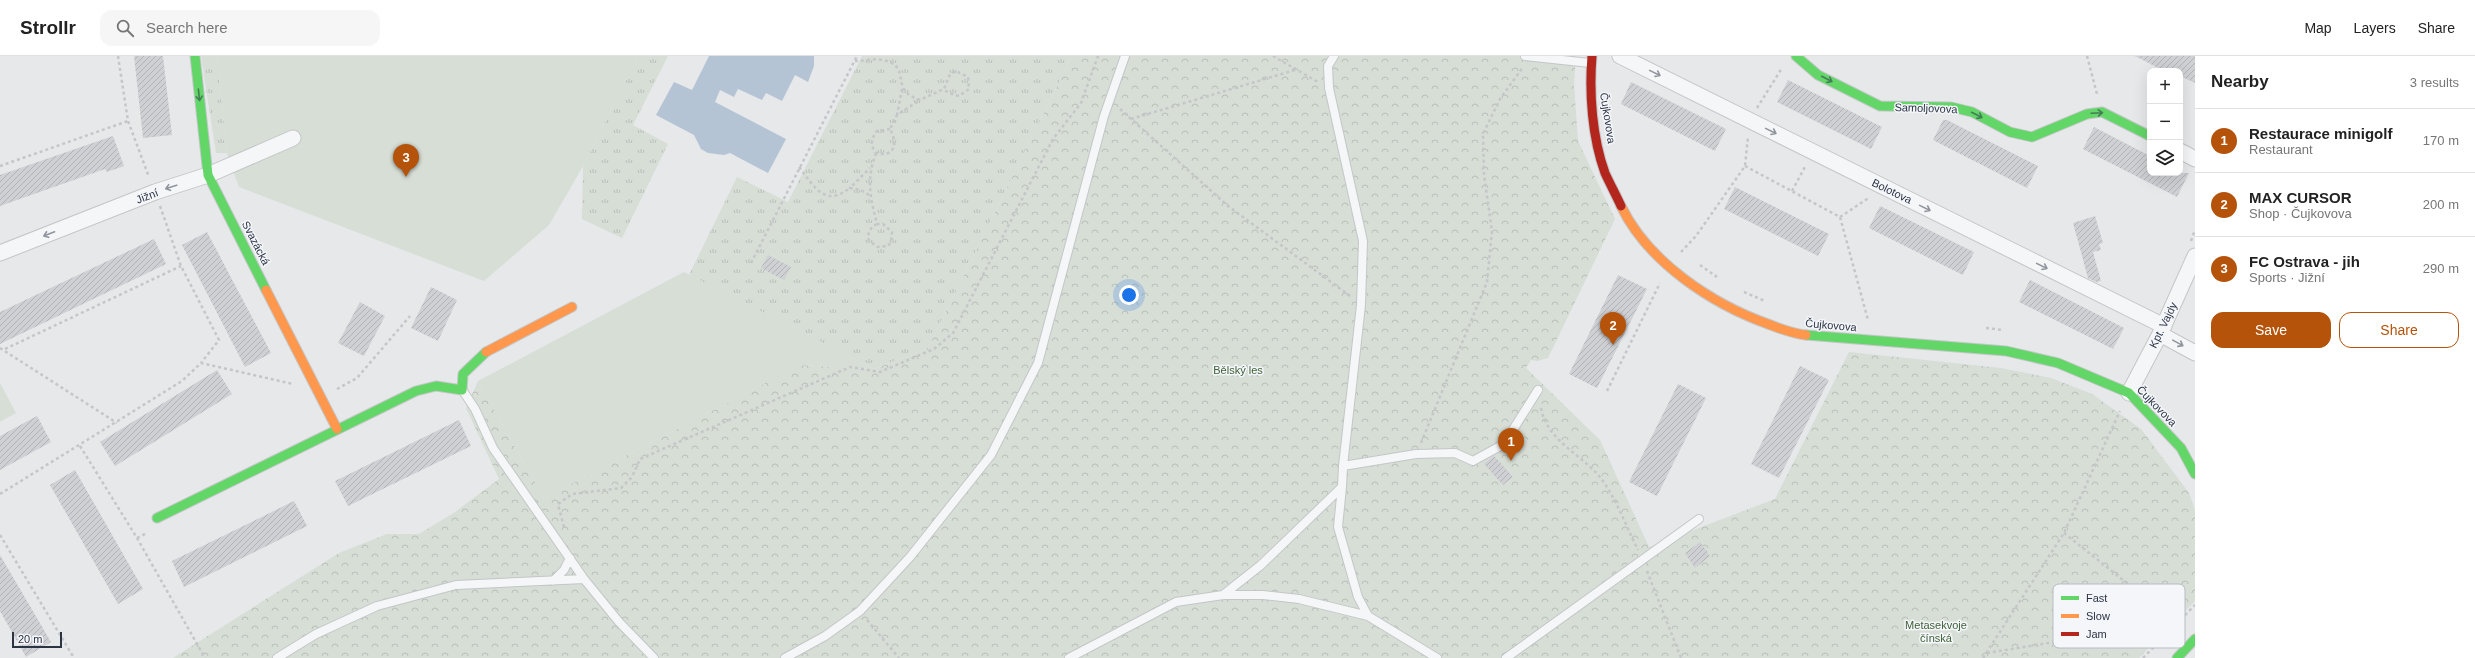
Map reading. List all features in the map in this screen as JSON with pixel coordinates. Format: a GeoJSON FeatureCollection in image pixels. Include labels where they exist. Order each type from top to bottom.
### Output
{"type":"FeatureCollection","features":[{"type":"Feature","properties":{"kind":"street","name":"Svazácká"},"geometry":{"type":"LineString","coordinates":[[195,56],[208,175],[337,429]]}},
{"type":"Feature","properties":{"kind":"street","name":"Bolotova"},"geometry":{"type":"LineString","coordinates":[[1620,56],[1884,187],[2162,330],[2195,353]]}},
{"type":"Feature","properties":{"kind":"street","name":"Samoljovova"},"geometry":{"type":"LineString","coordinates":[[1796,56],[1818,74],[1880,106],[1904,108],[1951,107],[1972,112],[2010,132],[2032,138],[2087,114],[2102,112]]}},
{"type":"Feature","properties":{"kind":"street","name":"Čujkovova"},"geometry":{"type":"LineString","coordinates":[[1592,59],[1590,80],[1595,128],[1606,172],[1626,216],[1658,256],[1696,289],[1740,314],[1795,334],[2006,351],[2058,363],[2126,400],[2181,448],[2195,474]]}},
{"type":"Feature","properties":{"kind":"street"},"geometry":{"type":"LineString","coordinates":[[2102,112],[2147,134]]}},
{"type":"Feature","properties":{"kind":"street","name":"Jižní"},"geometry":{"type":"LineString","coordinates":[[0,253],[155,192],[208,175],[292,138]]}},
{"type":"Feature","properties":{"kind":"street"},"geometry":{"type":"LineString","coordinates":[[2183,152],[2195,158]]}},
{"type":"Feature","properties":{"kind":"street","name":"Kpt. Vajdy"},"geometry":{"type":"LineString","coordinates":[[2126,400],[2162,330],[2195,256]]}},
{"type":"Feature","properties":{"kind":"street"},"geometry":{"type":"LineString","coordinates":[[157,518],[416,391],[436,386],[462,390],[463,374],[481,355],[572,307]]}},
{"type":"Feature","properties":{"kind":"street"},"geometry":{"type":"LineString","coordinates":[[2177,658],[2195,639]]}},
{"type":"Feature","properties":{"kind":"lane"},"geometry":{"type":"LineString","coordinates":[[785,658],[825,636],[860,611],[910,557],[991,455],[1038,363],[1110,99],[1125,56]]}},
{"type":"Feature","properties":{"kind":"lane"},"geometry":{"type":"LineString","coordinates":[[1334,56],[1328,66],[1328,88],[1363,241],[1361,305],[1343,466],[1338,528],[1358,597],[1368,616]]}},
{"type":"Feature","properties":{"kind":"lane"},"geometry":{"type":"LineString","coordinates":[[1528,57],[1592,59]]}},
{"type":"Feature","properties":{"kind":"lane"},"geometry":{"type":"LineString","coordinates":[[462,390],[475,409],[493,448],[584,580],[619,622],[654,658]]}},
{"type":"Feature","properties":{"kind":"lane"},"geometry":{"type":"LineString","coordinates":[[1343,466],[1416,454],[1455,453],[1473,461],[1504,444],[1538,390]]}},
{"type":"Feature","properties":{"kind":"lane"},"geometry":{"type":"LineString","coordinates":[[1223,595],[1261,565],[1342,487]]}},
{"type":"Feature","properties":{"kind":"lane"},"geometry":{"type":"LineString","coordinates":[[1506,658],[1699,519]]}},
{"type":"Feature","properties":{"kind":"lane"},"geometry":{"type":"LineString","coordinates":[[553,581],[564,570],[570,558]]}},
{"type":"Feature","properties":{"kind":"lane"},"geometry":{"type":"LineString","coordinates":[[277,658],[316,634],[377,606],[456,585],[584,580]]}},
{"type":"Feature","properties":{"kind":"lane"},"geometry":{"type":"LineString","coordinates":[[1069,658],[1176,602],[1223,595],[1263,595],[1299,599],[1368,616],[1437,658]]}},
{"type":"Feature","properties":{"kind":"path"},"geometry":{"type":"LineString","coordinates":[[0,494],[80,446],[182,381],[201,363],[219,340],[181,266],[128,121],[118,56]]}},
{"type":"Feature","properties":{"kind":"path"},"geometry":{"type":"LineString","coordinates":[[751,264],[799,167],[857,56]]}},
{"type":"Feature","properties":{"kind":"path"},"geometry":{"type":"LineString","coordinates":[[565,533],[558,504],[572,494],[621,488],[632,477],[640,459],[850,367],[880,372],[934,349],[953,333],[1053,139],[1080,103],[1098,56]]}},
{"type":"Feature","properties":{"kind":"path"},"geometry":{"type":"LineString","coordinates":[[1273,56],[1328,88]]}},
{"type":"Feature","properties":{"kind":"path"},"geometry":{"type":"LineString","coordinates":[[2087,56],[2102,112]]}},
{"type":"Feature","properties":{"kind":"path"},"geometry":{"type":"LineString","coordinates":[[1416,454],[1487,282],[1492,231],[1484,175],[1483,134],[1500,99],[1528,57]]}},
{"type":"Feature","properties":{"kind":"path"},"geometry":{"type":"LineString","coordinates":[[854,61],[882,60],[892,63],[899,70],[902,89],[897,115],[890,129]]}},
{"type":"Feature","properties":{"kind":"path"},"geometry":{"type":"LineString","coordinates":[[1607,392],[1669,266],[1696,236],[1745,166],[1750,121],[1785,62]]}},
{"type":"Feature","properties":{"kind":"path"},"geometry":{"type":"LineString","coordinates":[[1131,119],[1295,70]]}},
{"type":"Feature","properties":{"kind":"path"},"geometry":{"type":"LineString","coordinates":[[897,115],[920,100],[944,89],[950,74],[956,71],[968,77],[969,89],[959,96],[948,93],[944,89]]}},
{"type":"Feature","properties":{"kind":"path"},"geometry":{"type":"LineString","coordinates":[[902,89],[910,96],[920,100]]}},
{"type":"Feature","properties":{"kind":"path"},"geometry":{"type":"LineString","coordinates":[[1110,99],[1228,206],[1361,305]]}},
{"type":"Feature","properties":{"kind":"path"},"geometry":{"type":"LineString","coordinates":[[0,166],[128,121]]}},
{"type":"Feature","properties":{"kind":"path"},"geometry":{"type":"LineString","coordinates":[[876,153],[882,155],[892,150],[895,146],[895,140],[890,129]]}},
{"type":"Feature","properties":{"kind":"path"},"geometry":{"type":"LineString","coordinates":[[877,224],[869,195],[870,168],[876,153],[872,143],[873,136],[877,131],[890,129]]}},
{"type":"Feature","properties":{"kind":"path"},"geometry":{"type":"LineString","coordinates":[[1792,191],[1812,152]]}},
{"type":"Feature","properties":{"kind":"path"},"geometry":{"type":"LineString","coordinates":[[1745,166],[1840,217],[1868,320]]}},
{"type":"Feature","properties":{"kind":"path"},"geometry":{"type":"LineString","coordinates":[[799,167],[818,191],[833,197],[842,194],[850,188],[870,168]]}},
{"type":"Feature","properties":{"kind":"path"},"geometry":{"type":"LineString","coordinates":[[1840,217],[1884,187]]}},
{"type":"Feature","properties":{"kind":"path"},"geometry":{"type":"LineString","coordinates":[[850,188],[861,190],[869,195]]}},
{"type":"Feature","properties":{"kind":"path"},"geometry":{"type":"LineString","coordinates":[[877,224],[883,224],[892,232],[891,242],[888,246],[878,248],[869,241],[868,235],[870,229],[877,224]]}},
{"type":"Feature","properties":{"kind":"path"},"geometry":{"type":"LineString","coordinates":[[1681,252],[1688,256]]}},
{"type":"Feature","properties":{"kind":"path"},"geometry":{"type":"LineString","coordinates":[[1694,261],[1718,278]]}},
{"type":"Feature","properties":{"kind":"path"},"geometry":{"type":"LineString","coordinates":[[5,349],[181,266]]}},
{"type":"Feature","properties":{"kind":"path"},"geometry":{"type":"LineString","coordinates":[[1738,290],[1766,302]]}},
{"type":"Feature","properties":{"kind":"path"},"geometry":{"type":"LineString","coordinates":[[321,398],[357,378],[410,316]]}},
{"type":"Feature","properties":{"kind":"path"},"geometry":{"type":"LineString","coordinates":[[1861,320],[1876,321]]}},
{"type":"Feature","properties":{"kind":"path"},"geometry":{"type":"LineString","coordinates":[[1984,328],[2007,332]]}},
{"type":"Feature","properties":{"kind":"path"},"geometry":{"type":"LineString","coordinates":[[0,348],[5,349],[117,423]]}},
{"type":"Feature","properties":{"kind":"path"},"geometry":{"type":"LineString","coordinates":[[201,363],[317,390]]}},
{"type":"Feature","properties":{"kind":"path"},"geometry":{"type":"LineString","coordinates":[[1538,390],[1543,418],[1559,441],[1604,484],[1643,559],[1681,658]]}},
{"type":"Feature","properties":{"kind":"path"},"geometry":{"type":"LineString","coordinates":[[1983,658],[2064,533],[2126,400]]}},
{"type":"Feature","properties":{"kind":"path"},"geometry":{"type":"LineString","coordinates":[[80,446],[137,538],[205,658]]}},
{"type":"Feature","properties":{"kind":"path"},"geometry":{"type":"LineString","coordinates":[[2064,533],[2129,584]]}},
{"type":"Feature","properties":{"kind":"path"},"geometry":{"type":"LineString","coordinates":[[0,535],[74,658]]}},
{"type":"Feature","properties":{"kind":"path"},"geometry":{"type":"LineString","coordinates":[[2185,615],[2195,605]]}},
{"type":"Feature","properties":{"kind":"path"},"geometry":{"type":"LineString","coordinates":[[860,611],[899,658]]}},
{"type":"Feature","properties":{"kind":"path"},"geometry":{"type":"LineString","coordinates":[[1987,653],[2053,642]]}},
{"type":"Feature","properties":{"kind":"path"},"geometry":{"type":"LineString","coordinates":[[2143,658],[2153,648]]}},
{"type":"Feature","properties":{"kind":"green space"},"geometry":{"type":"Polygon","coordinates":[[[201,56],[217,56],[227,153],[216,153],[201,56]]]}},
{"type":"Feature","properties":{"kind":"green space"},"geometry":{"type":"Polygon","coordinates":[[[217,56],[638,56],[583,166],[549,225],[484,281],[239,187],[227,153],[217,56]]]}},
{"type":"Feature","properties":{"kind":"green space"},"geometry":{"type":"Polygon","coordinates":[[[638,56],[668,56],[633,125],[668,144],[622,238],[582,219],[583,166],[638,56]]]}},
{"type":"Feature","properties":{"kind":"green space"},"geometry":{"type":"Polygon","coordinates":[[[862,56],[1072,56],[928,348],[874,369],[689,275],[737,177],[788,202],[862,56]]]}},
{"type":"Feature","properties":{"kind":"green space","name":"Bělský les"},"geometry":{"type":"Polygon","coordinates":[[[1072,56],[1576,56],[1574,84],[1578,141],[1615,219],[1548,358],[1537,361],[1531,360],[1526,368],[1600,440],[1649,547],[1775,499],[1849,352],[2001,368],[2051,378],[2092,394],[2141,429],[2189,493],[2195,510],[2195,601],[2185,611],[2185,584],[2053,584],[2053,648],[2149,648],[2139,658],[173,658],[339,553],[387,534],[419,534],[455,512],[499,479],[466,408],[478,381],[544,498],[800,365],[874,369],[928,348],[1072,56]]]}},
{"type":"Feature","properties":{"kind":"green space"},"geometry":{"type":"Polygon","coordinates":[[[684,272],[874,369],[800,365],[544,498],[478,381],[684,272]]]}},
{"type":"Feature","properties":{"kind":"green space"},"geometry":{"type":"Polygon","coordinates":[[[0,383],[16,413],[0,422],[0,383]]]}},
{"type":"Feature","properties":{"kind":"water"},"geometry":{"type":"Polygon","coordinates":[[[709,56],[814,56],[814,66],[808,82],[795,75],[782,101],[766,93],[762,100],[738,89],[734,97],[720,90],[715,102],[786,139],[768,173],[730,153],[724,155],[708,153],[701,149],[694,135],[656,115],[674,82],[692,90],[709,56]]]}},
{"type":"Feature","properties":{"kind":"building"},"geometry":{"type":"Polygon","coordinates":[[[134,56],[163,56],[172,135],[143,138],[134,56]]]}},
{"type":"Feature","properties":{"kind":"building"},"geometry":{"type":"Polygon","coordinates":[[[2135,56],[2195,56],[2195,83],[2183,77],[2183,68],[2158,68],[2135,56]]]}},
{"type":"Feature","properties":{"kind":"building"},"geometry":{"type":"Polygon","coordinates":[[[1788,80],[1882,127],[1871,149],[1777,102],[1788,80]]]}},
{"type":"Feature","properties":{"kind":"building"},"geometry":{"type":"Polygon","coordinates":[[[1631,82],[1726,129],[1715,151],[1621,104],[1631,82]]]}},
{"type":"Feature","properties":{"kind":"building"},"geometry":{"type":"Polygon","coordinates":[[[1943,120],[1947,120],[2038,166],[2027,188],[1933,140],[1943,120]]]}},
{"type":"Feature","properties":{"kind":"building"},"geometry":{"type":"Polygon","coordinates":[[[2094,127],[2147,154],[2147,176],[2183,176],[2183,173],[2189,173],[2177,197],[2083,149],[2094,127]]]}},
{"type":"Feature","properties":{"kind":"building"},"geometry":{"type":"Polygon","coordinates":[[[113,136],[124,166],[107,172],[105,169],[0,206],[0,175],[113,136]]]}},
{"type":"Feature","properties":{"kind":"building"},"geometry":{"type":"Polygon","coordinates":[[[1735,187],[1829,234],[1818,256],[1724,209],[1735,187]]]}},
{"type":"Feature","properties":{"kind":"building"},"geometry":{"type":"Polygon","coordinates":[[[1880,206],[1974,252],[1963,275],[1869,228],[1880,206]]]}},
{"type":"Feature","properties":{"kind":"building"},"geometry":{"type":"Polygon","coordinates":[[[2095,216],[2103,243],[2099,244],[2101,250],[2093,252],[2101,281],[2096,282],[2088,278],[2073,223],[2095,216]]]}},
{"type":"Feature","properties":{"kind":"building"},"geometry":{"type":"Polygon","coordinates":[[[207,232],[271,353],[245,367],[182,245],[207,232]]]}},
{"type":"Feature","properties":{"kind":"building"},"geometry":{"type":"Polygon","coordinates":[[[154,239],[166,264],[0,344],[0,312],[154,239]]]}},
{"type":"Feature","properties":{"kind":"building"},"geometry":{"type":"Polygon","coordinates":[[[768,255],[791,267],[784,280],[761,268],[768,255]]]}},
{"type":"Feature","properties":{"kind":"building"},"geometry":{"type":"Polygon","coordinates":[[[1618,275],[1647,289],[1597,388],[1569,374],[1618,275]]]}},
{"type":"Feature","properties":{"kind":"building"},"geometry":{"type":"Polygon","coordinates":[[[2030,280],[2124,328],[2113,349],[2019,302],[2030,280]]]}},
{"type":"Feature","properties":{"kind":"building"},"geometry":{"type":"Polygon","coordinates":[[[431,287],[457,300],[438,341],[411,328],[431,287]]]}},
{"type":"Feature","properties":{"kind":"building"},"geometry":{"type":"Polygon","coordinates":[[[360,302],[385,316],[364,356],[338,343],[360,302]]]}},
{"type":"Feature","properties":{"kind":"building"},"geometry":{"type":"Polygon","coordinates":[[[1800,366],[1829,380],[1779,478],[1751,464],[1800,366]]]}},
{"type":"Feature","properties":{"kind":"building"},"geometry":{"type":"Polygon","coordinates":[[[217,370],[232,394],[115,466],[100,442],[217,370]]]}},
{"type":"Feature","properties":{"kind":"building"},"geometry":{"type":"Polygon","coordinates":[[[1678,384],[1706,398],[1657,496],[1629,482],[1678,384]]]}},
{"type":"Feature","properties":{"kind":"building"},"geometry":{"type":"Polygon","coordinates":[[[37,416],[51,442],[0,470],[0,436],[37,416]]]}},
{"type":"Feature","properties":{"kind":"building"},"geometry":{"type":"Polygon","coordinates":[[[459,420],[471,446],[348,506],[335,481],[459,420]]]}},
{"type":"Feature","properties":{"kind":"building"},"geometry":{"type":"Polygon","coordinates":[[[1494,456],[1513,477],[1503,485],[1484,464],[1494,456]]]}},
{"type":"Feature","properties":{"kind":"building"},"geometry":{"type":"Polygon","coordinates":[[[75,470],[143,589],[118,604],[50,485],[75,470]]]}},
{"type":"Feature","properties":{"kind":"building"},"geometry":{"type":"Polygon","coordinates":[[[294,501],[307,526],[184,587],[172,561],[294,501]]]}},
{"type":"Feature","properties":{"kind":"building"},"geometry":{"type":"Polygon","coordinates":[[[1700,542],[1710,556],[1695,568],[1685,553],[1700,542]]]}},
{"type":"Feature","properties":{"kind":"building"},"geometry":{"type":"Polygon","coordinates":[[[0,555],[51,642],[26,657],[0,611],[0,555]]]}},
{"type":"Feature","properties":{"kind":"traffic: fast"},"geometry":{"type":"LineString","coordinates":[[195,56],[208,175],[266,290]]}},
{"type":"Feature","properties":{"kind":"traffic: fast"},"geometry":{"type":"LineString","coordinates":[[1796,56],[1818,75],[1880,106],[1951,107],[1972,112],[2010,132],[2032,137],[2087,114],[2102,112],[2147,134]]}},
{"type":"Feature","properties":{"kind":"traffic: fast"},"geometry":{"type":"LineString","coordinates":[[1806,335],[2006,351],[2058,363],[2129,393],[2181,448],[2195,474]]}},
{"type":"Feature","properties":{"kind":"traffic: fast"},"geometry":{"type":"LineString","coordinates":[[157,518],[416,391],[436,386],[462,390],[463,374],[486,352]]}},
{"type":"Feature","properties":{"kind":"traffic: fast"},"geometry":{"type":"LineString","coordinates":[[2177,658],[2195,639]]}},
{"type":"Feature","properties":{"kind":"traffic: slow"},"geometry":{"type":"LineString","coordinates":[[1621,206],[1647,245],[1665,263],[1704,293],[1725,305],[1773,326],[1796,334],[1806,335]]}},
{"type":"Feature","properties":{"kind":"traffic: slow"},"geometry":{"type":"LineString","coordinates":[[266,290],[337,429]]}},
{"type":"Feature","properties":{"kind":"traffic: slow"},"geometry":{"type":"LineString","coordinates":[[486,352],[572,307]]}},
{"type":"Feature","properties":{"kind":"traffic: jam"},"geometry":{"type":"LineString","coordinates":[[1592,56],[1591,100],[1594,130],[1605,173],[1621,206]]}},
{"type":"Feature","properties":{"kind":"place","name":"FC Ostrava - jih"},"geometry":{"type":"Point","coordinates":[406,177]}},
{"type":"Feature","properties":{"kind":"place","name":"MAX CURSOR"},"geometry":{"type":"Point","coordinates":[1613,345]}},
{"type":"Feature","properties":{"kind":"place","name":"Restaurace minigolf"},"geometry":{"type":"Point","coordinates":[1511,461]}},
{"type":"Feature","properties":{"kind":"park label","name":"Metasekvoje čínská"},"geometry":{"type":"Point","coordinates":[1936,631]}}]}
